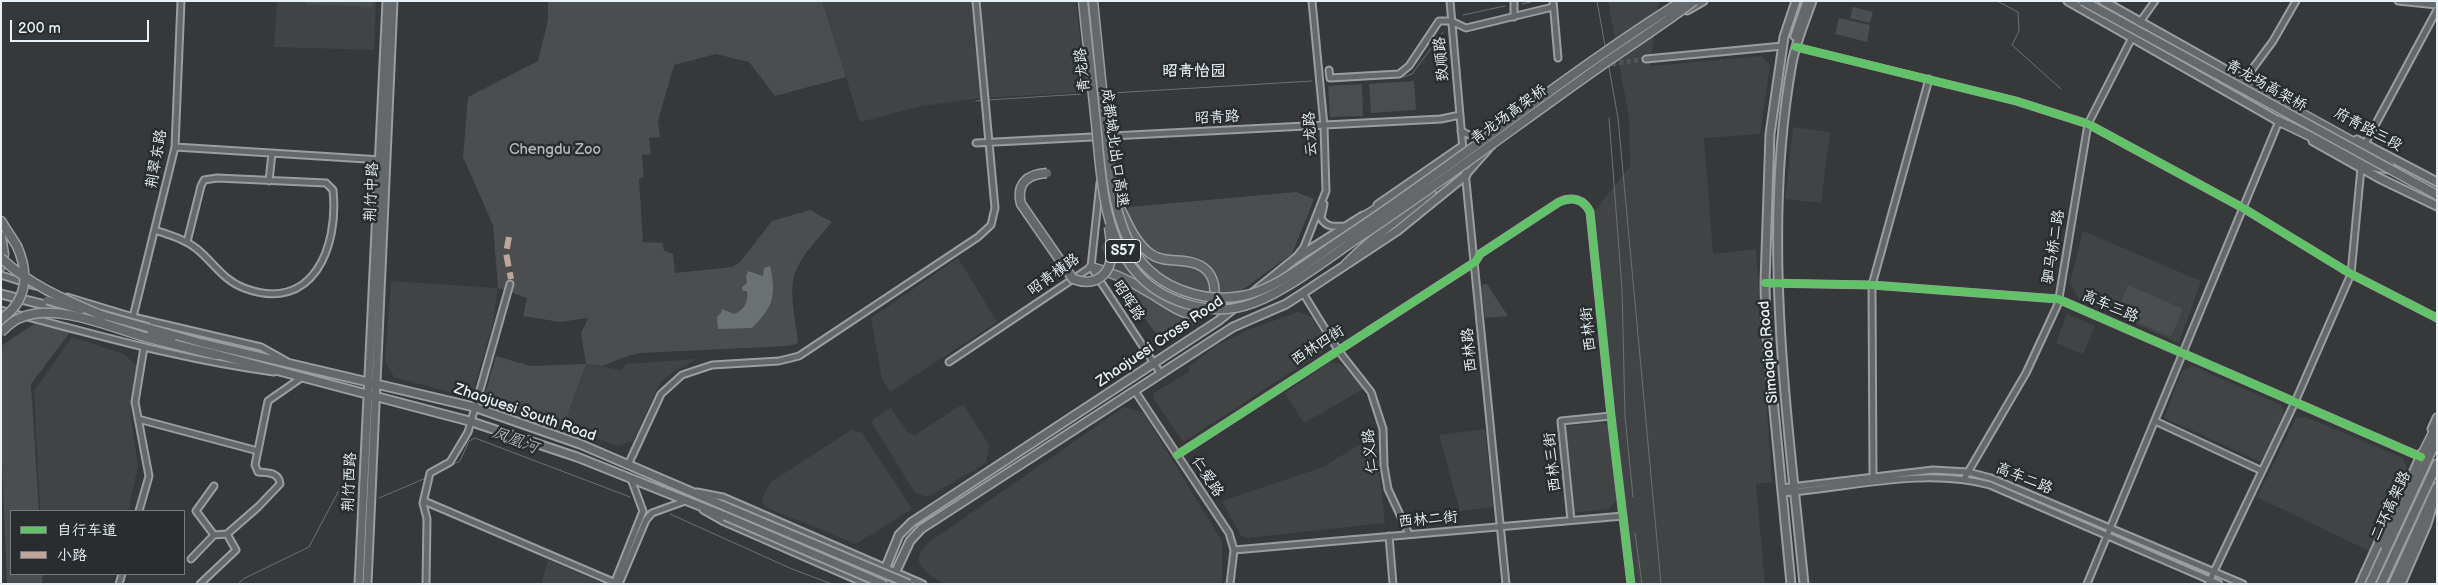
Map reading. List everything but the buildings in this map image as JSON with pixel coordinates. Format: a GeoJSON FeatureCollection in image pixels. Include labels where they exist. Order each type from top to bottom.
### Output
{"type":"FeatureCollection","features":[{"type":"Feature","properties":{"kind":"highway","name":"成都城北出口高速"},"geometry":{"type":"LineString","coordinates":[[1083,1],[1104,192],[1113,230],[1124,255],[1136,272],[1148,284],[1184,303],[1224,310],[1244,306],[1268,297],[1337,247]]}},
{"type":"Feature","properties":{"kind":"highway","name":"成都城北出口高速"},"geometry":{"type":"LineString","coordinates":[[1093,1],[1114,198],[1127,238],[1137,256],[1150,272],[1166,284],[1198,295],[1217,298],[1243,296],[1261,290],[1337,247]]}},
{"type":"Feature","properties":{"kind":"highway","name":"青龙场高架桥"},"geometry":{"type":"LineString","coordinates":[[1672,12],[1682,1]]}},
{"type":"Feature","properties":{"kind":"highway","name":"青龙场高架桥"},"geometry":{"type":"LineString","coordinates":[[1337,247],[1672,12],[1694,1]]}},
{"type":"Feature","properties":{"kind":"highway","name":"青龙场高架桥"},"geometry":{"type":"LineString","coordinates":[[2083,1],[2389,168],[2437,190]]}},
{"type":"Feature","properties":{"kind":"highway","name":"青龙场高架桥"},"geometry":{"type":"LineString","coordinates":[[2093,1],[2437,195]]}},
{"type":"Feature","properties":{"kind":"highway"},"geometry":{"type":"LineString","coordinates":[[2283,103],[2377,155],[2389,168]]}},
{"type":"Feature","properties":{"kind":"highway"},"geometry":{"type":"LineString","coordinates":[[2280,121],[2372,166],[2389,168]]}},
{"type":"Feature","properties":{"kind":"highway"},"geometry":{"type":"LineString","coordinates":[[1360,219],[1453,167]]}},
{"type":"Feature","properties":{"kind":"highway"},"geometry":{"type":"LineString","coordinates":[[1346,264],[1366,243],[1401,217],[1453,167]]}},
{"type":"Feature","properties":{"kind":"highway"},"geometry":{"type":"LineString","coordinates":[[1047,173],[1035,174],[1024,181],[1019,195],[1021,204],[1068,274],[1079,282],[1096,280],[1104,274],[1110,264],[1111,249],[1104,192]]}},
{"type":"Feature","properties":{"kind":"highway"},"geometry":{"type":"LineString","coordinates":[[1091,267],[1130,280],[1182,312],[1190,314],[1206,312],[1211,306],[1214,296],[1212,281],[1200,266],[1162,260],[1149,254],[1138,242],[1114,198]]}},
{"type":"Feature","properties":{"kind":"highway"},"geometry":{"type":"LineString","coordinates":[[1,221],[24,260],[25,276],[24,289],[19,301],[13,310],[1,319]]}},
{"type":"Feature","properties":{"kind":"highway"},"geometry":{"type":"LineString","coordinates":[[1,236],[4,254],[1,266]]}},
{"type":"Feature","properties":{"kind":"highway"},"geometry":{"type":"LineString","coordinates":[[1,258],[36,283],[65,300],[103,316]]}},
{"type":"Feature","properties":{"kind":"highway"},"geometry":{"type":"LineString","coordinates":[[1,332],[19,318],[35,313],[60,313],[148,333],[216,355]]}},
{"type":"Feature","properties":{"kind":"highway"},"geometry":{"type":"LineString","coordinates":[[2421,457],[2435,426]]}},
{"type":"Feature","properties":{"kind":"highway","name":"二环高架路"},"geometry":{"type":"LineString","coordinates":[[2370,584],[2437,438]]}},
{"type":"Feature","properties":{"kind":"highway","name":"二环高架路"},"geometry":{"type":"LineString","coordinates":[[2381,584],[2437,464]]}},
{"type":"Feature","properties":{"kind":"highway"},"geometry":{"type":"LineString","coordinates":[[2365,584],[2413,475]]}},
{"type":"Feature","properties":{"kind":"highway"},"geometry":{"type":"LineString","coordinates":[[2393,584],[2437,489]]}},
{"type":"Feature","properties":{"kind":"main road","name":"荆竹中路"},"geometry":{"type":"LineString","coordinates":[[377,384],[387,1]]}},
{"type":"Feature","properties":{"kind":"main road","name":"荆竹中路"},"geometry":{"type":"LineString","coordinates":[[368,382],[394,1]]}},
{"type":"Feature","properties":{"kind":"main road"},"geometry":{"type":"LineString","coordinates":[[1672,12],[1678,1]]}},
{"type":"Feature","properties":{"kind":"main road"},"geometry":{"type":"LineString","coordinates":[[1672,12],[1703,1]]}},
{"type":"Feature","properties":{"kind":"main road","name":"Simaqiao Road"},"geometry":{"type":"LineString","coordinates":[[1791,584],[1766,327],[1765,284],[1770,134],[1783,46],[1796,1]]}},
{"type":"Feature","properties":{"kind":"main road"},"geometry":{"type":"LineString","coordinates":[[1793,42],[1801,1]]}},
{"type":"Feature","properties":{"kind":"main road"},"geometry":{"type":"LineString","coordinates":[[1781,59],[1793,42],[1807,1]]}},
{"type":"Feature","properties":{"kind":"main road","name":"Simaqiao Road"},"geometry":{"type":"LineString","coordinates":[[1804,584],[1778,283],[1779,198],[1793,42],[1812,1]]}},
{"type":"Feature","properties":{"kind":"main road"},"geometry":{"type":"LineString","coordinates":[[2068,1],[2361,168],[2437,206]]}},
{"type":"Feature","properties":{"kind":"main road","name":"府青路三段"},"geometry":{"type":"LineString","coordinates":[[2103,1],[2245,79],[2283,103],[2437,182]]}},
{"type":"Feature","properties":{"kind":"main road","name":"Zhaojuesi Cross Road"},"geometry":{"type":"LineString","coordinates":[[879,584],[899,536],[912,522],[1218,322],[1295,259],[1360,219],[1408,182],[1462,147]]}},
{"type":"Feature","properties":{"kind":"main road","name":"Zhaojuesi Cross Road"},"geometry":{"type":"LineString","coordinates":[[890,584],[910,540],[922,529],[1233,327],[1286,304],[1303,293],[1397,231],[1466,176]]}},
{"type":"Feature","properties":{"kind":"main road"},"geometry":{"type":"LineString","coordinates":[[1,290],[103,316],[148,333]]}},
{"type":"Feature","properties":{"kind":"main road"},"geometry":{"type":"LineString","coordinates":[[1,294],[46,304],[148,333]]}},
{"type":"Feature","properties":{"kind":"main road","name":"Zhaojuesi South Road"},"geometry":{"type":"LineString","coordinates":[[148,333],[202,343],[474,407],[580,444],[909,584]]}},
{"type":"Feature","properties":{"kind":"main road","name":"Zhaojuesi South Road"},"geometry":{"type":"LineString","coordinates":[[216,355],[469,421],[577,457],[725,516],[883,584]]}},
{"type":"Feature","properties":{"kind":"main road","name":"荆竹西路"},"geometry":{"type":"LineString","coordinates":[[359,584],[368,382]]}},
{"type":"Feature","properties":{"kind":"main road","name":"荆竹西路"},"geometry":{"type":"LineString","coordinates":[[367,584],[377,384]]}},
{"type":"Feature","properties":{"kind":"main road"},"geometry":{"type":"LineString","coordinates":[[2435,426],[2437,418]]}},
{"type":"Feature","properties":{"kind":"main road"},"geometry":{"type":"LineString","coordinates":[[2360,584],[2421,457]]}},
{"type":"Feature","properties":{"kind":"main road"},"geometry":{"type":"LineString","coordinates":[[2401,584],[2427,524],[2437,489]]}},
{"type":"Feature","properties":{"kind":"street","name":"荆翠东路"},"geometry":{"type":"LineString","coordinates":[[133,317],[176,147],[181,1]]}},
{"type":"Feature","properties":{"kind":"street"},"geometry":{"type":"LineString","coordinates":[[628,466],[661,394],[682,375],[712,365],[779,361],[795,358],[986,231],[991,225],[995,208],[987,104],[976,1]]}},
{"type":"Feature","properties":{"kind":"street","name":"青龙路"},"geometry":{"type":"LineString","coordinates":[[1088,1],[1103,136]]}},
{"type":"Feature","properties":{"kind":"street","name":"云龙路"},"geometry":{"type":"LineString","coordinates":[[1295,259],[1304,247],[1326,190],[1324,126],[1312,1]]}},
{"type":"Feature","properties":{"kind":"street","name":"致顺路"},"geometry":{"type":"LineString","coordinates":[[1450,1],[1460,115]]}},
{"type":"Feature","properties":{"kind":"street"},"geometry":{"type":"LineString","coordinates":[[1514,1],[1514,17]]}},
{"type":"Feature","properties":{"kind":"street","name":"驷马桥二路"},"geometry":{"type":"LineString","coordinates":[[1964,479],[2026,373],[2058,299],[2088,124],[2140,22],[2155,1]]}},
{"type":"Feature","properties":{"kind":"street"},"geometry":{"type":"LineString","coordinates":[[2245,79],[2273,41],[2296,1]]}},
{"type":"Feature","properties":{"kind":"street"},"geometry":{"type":"LineString","coordinates":[[2398,1],[2437,5]]}},
{"type":"Feature","properties":{"kind":"street"},"geometry":{"type":"LineString","coordinates":[[1329,70],[1330,78],[1399,74],[1408,66],[1438,21],[1451,20],[1466,28],[1514,17],[1553,4],[1558,58]]}},
{"type":"Feature","properties":{"kind":"street"},"geometry":{"type":"LineString","coordinates":[[2365,144],[2437,10]]}},
{"type":"Feature","properties":{"kind":"street"},"geometry":{"type":"LineString","coordinates":[[1793,42],[2016,101],[2088,124],[2243,208],[2351,274],[2437,318]]}},
{"type":"Feature","properties":{"kind":"street"},"geometry":{"type":"LineString","coordinates":[[1646,59],[1783,46]]}},
{"type":"Feature","properties":{"kind":"street"},"geometry":{"type":"LineString","coordinates":[[1466,176],[1492,146],[1571,88],[1585,72],[1594,66]]}},
{"type":"Feature","properties":{"kind":"street"},"geometry":{"type":"LineString","coordinates":[[1873,477],[1872,285],[1929,79]]}},
{"type":"Feature","properties":{"kind":"street","name":"昭青路"},"geometry":{"type":"LineString","coordinates":[[976,143],[1324,126],[1441,119],[1460,115]]}},
{"type":"Feature","properties":{"kind":"street","name":"西林路"},"geometry":{"type":"LineString","coordinates":[[1460,115],[1506,584]]}},
{"type":"Feature","properties":{"kind":"street"},"geometry":{"type":"LineString","coordinates":[[2087,584],[2280,121]]}},
{"type":"Feature","properties":{"kind":"street"},"geometry":{"type":"LineString","coordinates":[[1461,131],[1492,146]]}},
{"type":"Feature","properties":{"kind":"street","name":"昭青横路"},"geometry":{"type":"LineString","coordinates":[[949,362],[1091,267],[1103,136]]}},
{"type":"Feature","properties":{"kind":"street"},"geometry":{"type":"LineString","coordinates":[[176,147],[383,160]]}},
{"type":"Feature","properties":{"kind":"street"},"geometry":{"type":"LineString","coordinates":[[269,181],[272,153]]}},
{"type":"Feature","properties":{"kind":"street"},"geometry":{"type":"LineString","coordinates":[[2209,582],[2295,402],[2351,274],[2361,168]]}},
{"type":"Feature","properties":{"kind":"street"},"geometry":{"type":"LineString","coordinates":[[155,230],[187,242],[231,282],[258,292],[277,294],[287,292],[312,277],[322,264],[333,226],[333,190],[326,183],[216,178],[204,180],[187,242]]}},
{"type":"Feature","properties":{"kind":"street"},"geometry":{"type":"LineString","coordinates":[[1326,190],[1321,218],[1330,226],[1348,226]]}},
{"type":"Feature","properties":{"kind":"street","name":"西林街"},"geometry":{"type":"LineString","coordinates":[[1475,262],[1480,254],[1564,200],[1571,198],[1587,206],[1592,222],[1610,416],[1631,584]]}},
{"type":"Feature","properties":{"kind":"street","name":"西林四街"},"geometry":{"type":"LineString","coordinates":[[1177,455],[1475,262]]}},
{"type":"Feature","properties":{"kind":"street","name":"昭晖路"},"geometry":{"type":"LineString","coordinates":[[1091,267],[1161,374]]}},
{"type":"Feature","properties":{"kind":"street"},"geometry":{"type":"LineString","coordinates":[[1,275],[133,317],[261,347],[288,363]]}},
{"type":"Feature","properties":{"kind":"street"},"geometry":{"type":"LineString","coordinates":[[426,584],[427,519],[424,500],[430,473],[450,462],[468,432],[469,421],[510,284]]}},
{"type":"Feature","properties":{"kind":"street","name":"高车三路"},"geometry":{"type":"LineString","coordinates":[[1765,284],[1872,285],[2058,299],[2421,457]]}},
{"type":"Feature","properties":{"kind":"street","name":"仁义路"},"geometry":{"type":"LineString","coordinates":[[1303,293],[1338,350],[1371,392],[1383,429],[1384,466],[1388,490],[1409,534]]}},
{"type":"Feature","properties":{"kind":"street"},"geometry":{"type":"LineString","coordinates":[[1,310],[144,347],[240,368],[284,374]]}},
{"type":"Feature","properties":{"kind":"street"},"geometry":{"type":"LineString","coordinates":[[139,510],[149,476],[135,402],[144,347]]}},
{"type":"Feature","properties":{"kind":"street"},"geometry":{"type":"LineString","coordinates":[[191,560],[214,535],[227,534],[258,507],[280,484],[279,478],[275,474],[258,472],[255,465],[268,401],[301,378]]}},
{"type":"Feature","properties":{"kind":"street","name":"仁爱路"},"geometry":{"type":"LineString","coordinates":[[1135,391],[1229,533],[1234,550],[1230,584]]}},
{"type":"Feature","properties":{"kind":"street"},"geometry":{"type":"LineString","coordinates":[[2435,426],[2437,410]]}},
{"type":"Feature","properties":{"kind":"street","name":"西林三街"},"geometry":{"type":"LineString","coordinates":[[1571,520],[1561,421],[1610,416]]}},
{"type":"Feature","properties":{"kind":"street"},"geometry":{"type":"LineString","coordinates":[[138,419],[258,450]]}},
{"type":"Feature","properties":{"kind":"street"},"geometry":{"type":"LineString","coordinates":[[2155,421],[2262,471]]}},
{"type":"Feature","properties":{"kind":"street","name":"高车二路"},"geometry":{"type":"LineString","coordinates":[[1782,491],[1933,470],[1968,472],[1991,478],[2243,584]]}},
{"type":"Feature","properties":{"kind":"street","name":"高车二路"},"geometry":{"type":"LineString","coordinates":[[1795,489],[1916,478],[1964,479],[1990,485],[2209,582],[2220,584]]}},
{"type":"Feature","properties":{"kind":"street"},"geometry":{"type":"LineString","coordinates":[[617,583],[644,511],[631,479]]}},
{"type":"Feature","properties":{"kind":"street"},"geometry":{"type":"LineString","coordinates":[[214,486],[196,511],[214,535]]}},
{"type":"Feature","properties":{"kind":"street","name":"Zhaojuesi South Road"},"geometry":{"type":"LineString","coordinates":[[690,490],[723,498],[923,584]]}},
{"type":"Feature","properties":{"kind":"street"},"geometry":{"type":"LineString","coordinates":[[424,500],[617,583]]}},
{"type":"Feature","properties":{"kind":"street"},"geometry":{"type":"LineString","coordinates":[[617,583],[646,520],[652,513],[689,502]]}},
{"type":"Feature","properties":{"kind":"street","name":"Zhaojuesi South Road"},"geometry":{"type":"LineString","coordinates":[[689,502],[724,522],[866,584]]}},
{"type":"Feature","properties":{"kind":"street","name":"西林二街"},"geometry":{"type":"LineString","coordinates":[[1234,550],[1623,516]]}},
{"type":"Feature","properties":{"kind":"street"},"geometry":{"type":"LineString","coordinates":[[200,584],[236,550],[227,534]]}},
{"type":"Feature","properties":{"kind":"street"},"geometry":{"type":"LineString","coordinates":[[1389,536],[1392,584]]}},
{"type":"Feature","properties":{"kind":"shaded area"},"geometry":{"type":"Polygon","coordinates":[[[277,1],[376,1],[374,50],[274,47],[277,1]]]}},
{"type":"Feature","properties":{"kind":"shaded area"},"geometry":{"type":"Polygon","coordinates":[[[822,1],[1076,1],[1086,92],[981,98],[922,106],[860,122],[822,1]]]}},
{"type":"Feature","properties":{"kind":"shaded area"},"geometry":{"type":"Polygon","coordinates":[[[1608,1],[1659,1],[1650,66],[1762,56],[1770,65],[1760,134],[1704,138],[1713,254],[1756,249],[1772,482],[1756,484],[1765,584],[1635,584],[1614,421],[1595,211],[1630,166],[1629,118],[1608,1]]]}},
{"type":"Feature","properties":{"kind":"shaded area"},"geometry":{"type":"Polygon","coordinates":[[[1793,127],[1830,132],[1821,203],[1785,199],[1793,127]]]}},
{"type":"Feature","properties":{"kind":"shaded area"},"geometry":{"type":"Polygon","coordinates":[[[2083,231],[2201,281],[2179,343],[2079,299],[2070,283],[2083,231]]]}},
{"type":"Feature","properties":{"kind":"shaded area"},"geometry":{"type":"Polygon","coordinates":[[[958,258],[997,322],[890,392],[882,379],[871,318],[958,258]]]}},
{"type":"Feature","properties":{"kind":"shaded area"},"geometry":{"type":"Polygon","coordinates":[[[770,266],[773,293],[772,300],[765,314],[752,328],[718,329],[717,317],[722,309],[734,314],[745,305],[747,291],[743,291],[742,287],[747,283],[746,276],[748,271],[763,276],[764,268],[770,266]]]}},
{"type":"Feature","properties":{"kind":"shaded area"},"geometry":{"type":"Polygon","coordinates":[[[391,281],[498,288],[493,323],[471,398],[394,377],[385,361],[391,281]]]}},
{"type":"Feature","properties":{"kind":"shaded area"},"geometry":{"type":"Polygon","coordinates":[[[1298,312],[1312,317],[1327,342],[1325,350],[1185,441],[1182,440],[1153,398],[1154,393],[1190,371],[1188,367],[1217,345],[1253,328],[1298,312]]]}},
{"type":"Feature","properties":{"kind":"shaded area"},"geometry":{"type":"Polygon","coordinates":[[[2067,314],[2095,326],[2083,354],[2056,343],[2067,314]]]}},
{"type":"Feature","properties":{"kind":"shaded area"},"geometry":{"type":"Polygon","coordinates":[[[72,337],[124,354],[137,366],[130,410],[138,467],[128,510],[40,510],[34,391],[72,337]]]}},
{"type":"Feature","properties":{"kind":"shaded area"},"geometry":{"type":"Polygon","coordinates":[[[697,359],[673,372],[660,383],[633,441],[618,446],[563,427],[586,364],[621,370],[627,364],[697,359]]]}},
{"type":"Feature","properties":{"kind":"shaded area"},"geometry":{"type":"Polygon","coordinates":[[[1330,362],[1341,364],[1365,388],[1304,423],[1285,393],[1330,362]]]}},
{"type":"Feature","properties":{"kind":"shaded area"},"geometry":{"type":"Polygon","coordinates":[[[2193,366],[2281,405],[2284,413],[2261,462],[2164,418],[2182,371],[2193,366]]]}},
{"type":"Feature","properties":{"kind":"shaded area"},"geometry":{"type":"Polygon","coordinates":[[[963,404],[989,445],[986,463],[928,497],[915,493],[872,423],[873,419],[891,408],[909,434],[915,435],[963,404]]]}},
{"type":"Feature","properties":{"kind":"shaded area"},"geometry":{"type":"Polygon","coordinates":[[[1124,407],[1143,412],[1222,541],[1222,584],[944,584],[930,575],[921,566],[918,559],[921,551],[928,543],[1124,407]]]}},
{"type":"Feature","properties":{"kind":"shaded area"},"geometry":{"type":"Polygon","coordinates":[[[2306,417],[2403,458],[2407,469],[2369,551],[2257,497],[2296,418],[2306,417]]]}},
{"type":"Feature","properties":{"kind":"shaded area"},"geometry":{"type":"Polygon","coordinates":[[[1603,422],[1609,426],[1617,500],[1609,509],[1573,513],[1565,426],[1603,422]]]}},
{"type":"Feature","properties":{"kind":"shaded area"},"geometry":{"type":"Polygon","coordinates":[[[1485,429],[1493,507],[1460,511],[1439,435],[1485,429]]]}},
{"type":"Feature","properties":{"kind":"shaded area"},"geometry":{"type":"Polygon","coordinates":[[[851,430],[862,433],[912,509],[856,544],[765,507],[762,498],[771,482],[851,430]]]}},
{"type":"Feature","properties":{"kind":"shaded area"},"geometry":{"type":"Polygon","coordinates":[[[1375,435],[1385,523],[1247,538],[1241,536],[1222,501],[1323,467],[1375,435]]]}},
{"type":"Feature","properties":{"kind":"shaded area"},"geometry":{"type":"Polygon","coordinates":[[[548,560],[602,583],[602,584],[541,584],[548,560]]]}},
{"type":"Feature","properties":{"kind":"green space"},"geometry":{"type":"Polygon","coordinates":[[[306,1],[373,1],[373,7],[306,4],[306,1]]]}},
{"type":"Feature","properties":{"kind":"green space","name":"Chengdu Zoo"},"geometry":{"type":"Polygon","coordinates":[[[548,1],[822,1],[846,77],[775,96],[749,62],[716,54],[674,65],[658,121],[660,137],[649,138],[651,154],[642,155],[644,177],[639,179],[643,242],[663,243],[664,251],[673,254],[675,273],[732,267],[740,262],[772,221],[810,210],[832,222],[809,249],[795,272],[792,295],[798,342],[796,344],[641,353],[602,366],[586,364],[581,333],[588,318],[560,322],[523,316],[527,298],[498,288],[493,225],[463,157],[468,97],[538,61],[548,20],[548,1]]]}},
{"type":"Feature","properties":{"kind":"green space"},"geometry":{"type":"Polygon","coordinates":[[[1853,7],[1873,12],[1870,23],[1850,18],[1853,7]]]}},
{"type":"Feature","properties":{"kind":"green space"},"geometry":{"type":"Polygon","coordinates":[[[1839,18],[1870,25],[1867,42],[1835,34],[1839,18]]]}},
{"type":"Feature","properties":{"kind":"green space"},"geometry":{"type":"Polygon","coordinates":[[[1414,81],[1416,110],[1371,113],[1369,84],[1414,81]]]}},
{"type":"Feature","properties":{"kind":"green space"},"geometry":{"type":"Polygon","coordinates":[[[1362,84],[1363,116],[1330,117],[1328,86],[1362,84]]]}},
{"type":"Feature","properties":{"kind":"green space"},"geometry":{"type":"Polygon","coordinates":[[[1296,192],[1314,199],[1292,254],[1174,339],[1157,335],[1119,283],[1101,247],[1129,207],[1296,192]]]}},
{"type":"Feature","properties":{"kind":"green space"},"geometry":{"type":"Polygon","coordinates":[[[1483,284],[1487,284],[1508,316],[1485,318],[1481,287],[1483,284]]]}},
{"type":"Feature","properties":{"kind":"green space"},"geometry":{"type":"Polygon","coordinates":[[[2128,285],[2183,309],[2171,337],[2116,313],[2128,285]]]}},
{"type":"Feature","properties":{"kind":"green space"},"geometry":{"type":"Polygon","coordinates":[[[34,324],[71,331],[31,384],[39,510],[10,510],[10,575],[43,575],[42,584],[7,584],[1,440],[1,346],[34,324]]]}},
{"type":"Feature","properties":{"kind":"green space"},"geometry":{"type":"Polygon","coordinates":[[[496,356],[531,366],[586,364],[563,427],[483,401],[496,356]]]}},
{"type":"Feature","properties":{"kind":"waterway"},"geometry":{"type":"LineString","coordinates":[[1522,4],[1535,1]]}},
{"type":"Feature","properties":{"kind":"waterway"},"geometry":{"type":"LineString","coordinates":[[1997,1],[2018,12],[2019,31],[2012,45],[2061,89]]}},
{"type":"Feature","properties":{"kind":"waterway"},"geometry":{"type":"LineString","coordinates":[[1463,15],[1505,6]]}},
{"type":"Feature","properties":{"kind":"waterway"},"geometry":{"type":"LineString","coordinates":[[1359,79],[1403,77],[1412,74],[1443,32]]}},
{"type":"Feature","properties":{"kind":"waterway"},"geometry":{"type":"LineString","coordinates":[[1112,93],[1312,81]]}},
{"type":"Feature","properties":{"kind":"waterway"},"geometry":{"type":"LineString","coordinates":[[987,100],[1083,94]]}},
{"type":"Feature","properties":{"kind":"waterway"},"geometry":{"type":"LineString","coordinates":[[976,101],[983,100]]}},
{"type":"Feature","properties":{"kind":"waterway","name":"凤凰河"},"geometry":{"type":"LineString","coordinates":[[432,475],[460,461],[469,441],[475,438],[630,497]]}},
{"type":"Feature","properties":{"kind":"waterway","name":"凤凰河"},"geometry":{"type":"LineString","coordinates":[[379,498],[426,478]]}},
{"type":"Feature","properties":{"kind":"waterway","name":"凤凰河"},"geometry":{"type":"LineString","coordinates":[[238,584],[243,579],[309,547],[338,492],[355,494]]}},
{"type":"Feature","properties":{"kind":"waterway","name":"凤凰河"},"geometry":{"type":"LineString","coordinates":[[670,514],[792,569],[832,584]]}},
{"type":"Feature","properties":{"kind":"tunnel"},"geometry":{"type":"LineString","coordinates":[[1604,65],[1646,59]]}},
{"type":"Feature","properties":{"kind":"railway"},"geometry":{"type":"LineString","coordinates":[[1597,1],[1618,118],[1661,584]]}},
{"type":"Feature","properties":{"kind":"railway"},"geometry":{"type":"LineString","coordinates":[[1609,118],[1622,289],[1625,416],[1633,497]]}},
{"type":"Feature","properties":{"kind":"railway"},"geometry":{"type":"LineString","coordinates":[[1635,533],[1642,584]]}},
{"type":"Feature","properties":{"kind":"marked path"},"geometry":{"type":"LineString","coordinates":[[509,237],[506,253],[511,279]]}},
{"type":"Feature","properties":{"kind":"cycle path"},"geometry":{"type":"LineString","coordinates":[[1796,47],[2016,101],[2088,124],[2243,208],[2351,274],[2437,318]]}},
{"type":"Feature","properties":{"kind":"cycle path"},"geometry":{"type":"LineString","coordinates":[[1177,455],[1475,262],[1480,254],[1559,202],[1568,199],[1577,200],[1584,204],[1590,212],[1631,584]]}},
{"type":"Feature","properties":{"kind":"cycle path"},"geometry":{"type":"LineString","coordinates":[[1765,283],[1872,285],[2058,299],[2421,457]]}},
{"type":"Feature","properties":{"kind":"district","name":"昭青怡园"},"geometry":{"type":"Point","coordinates":[1194,72]}}]}
